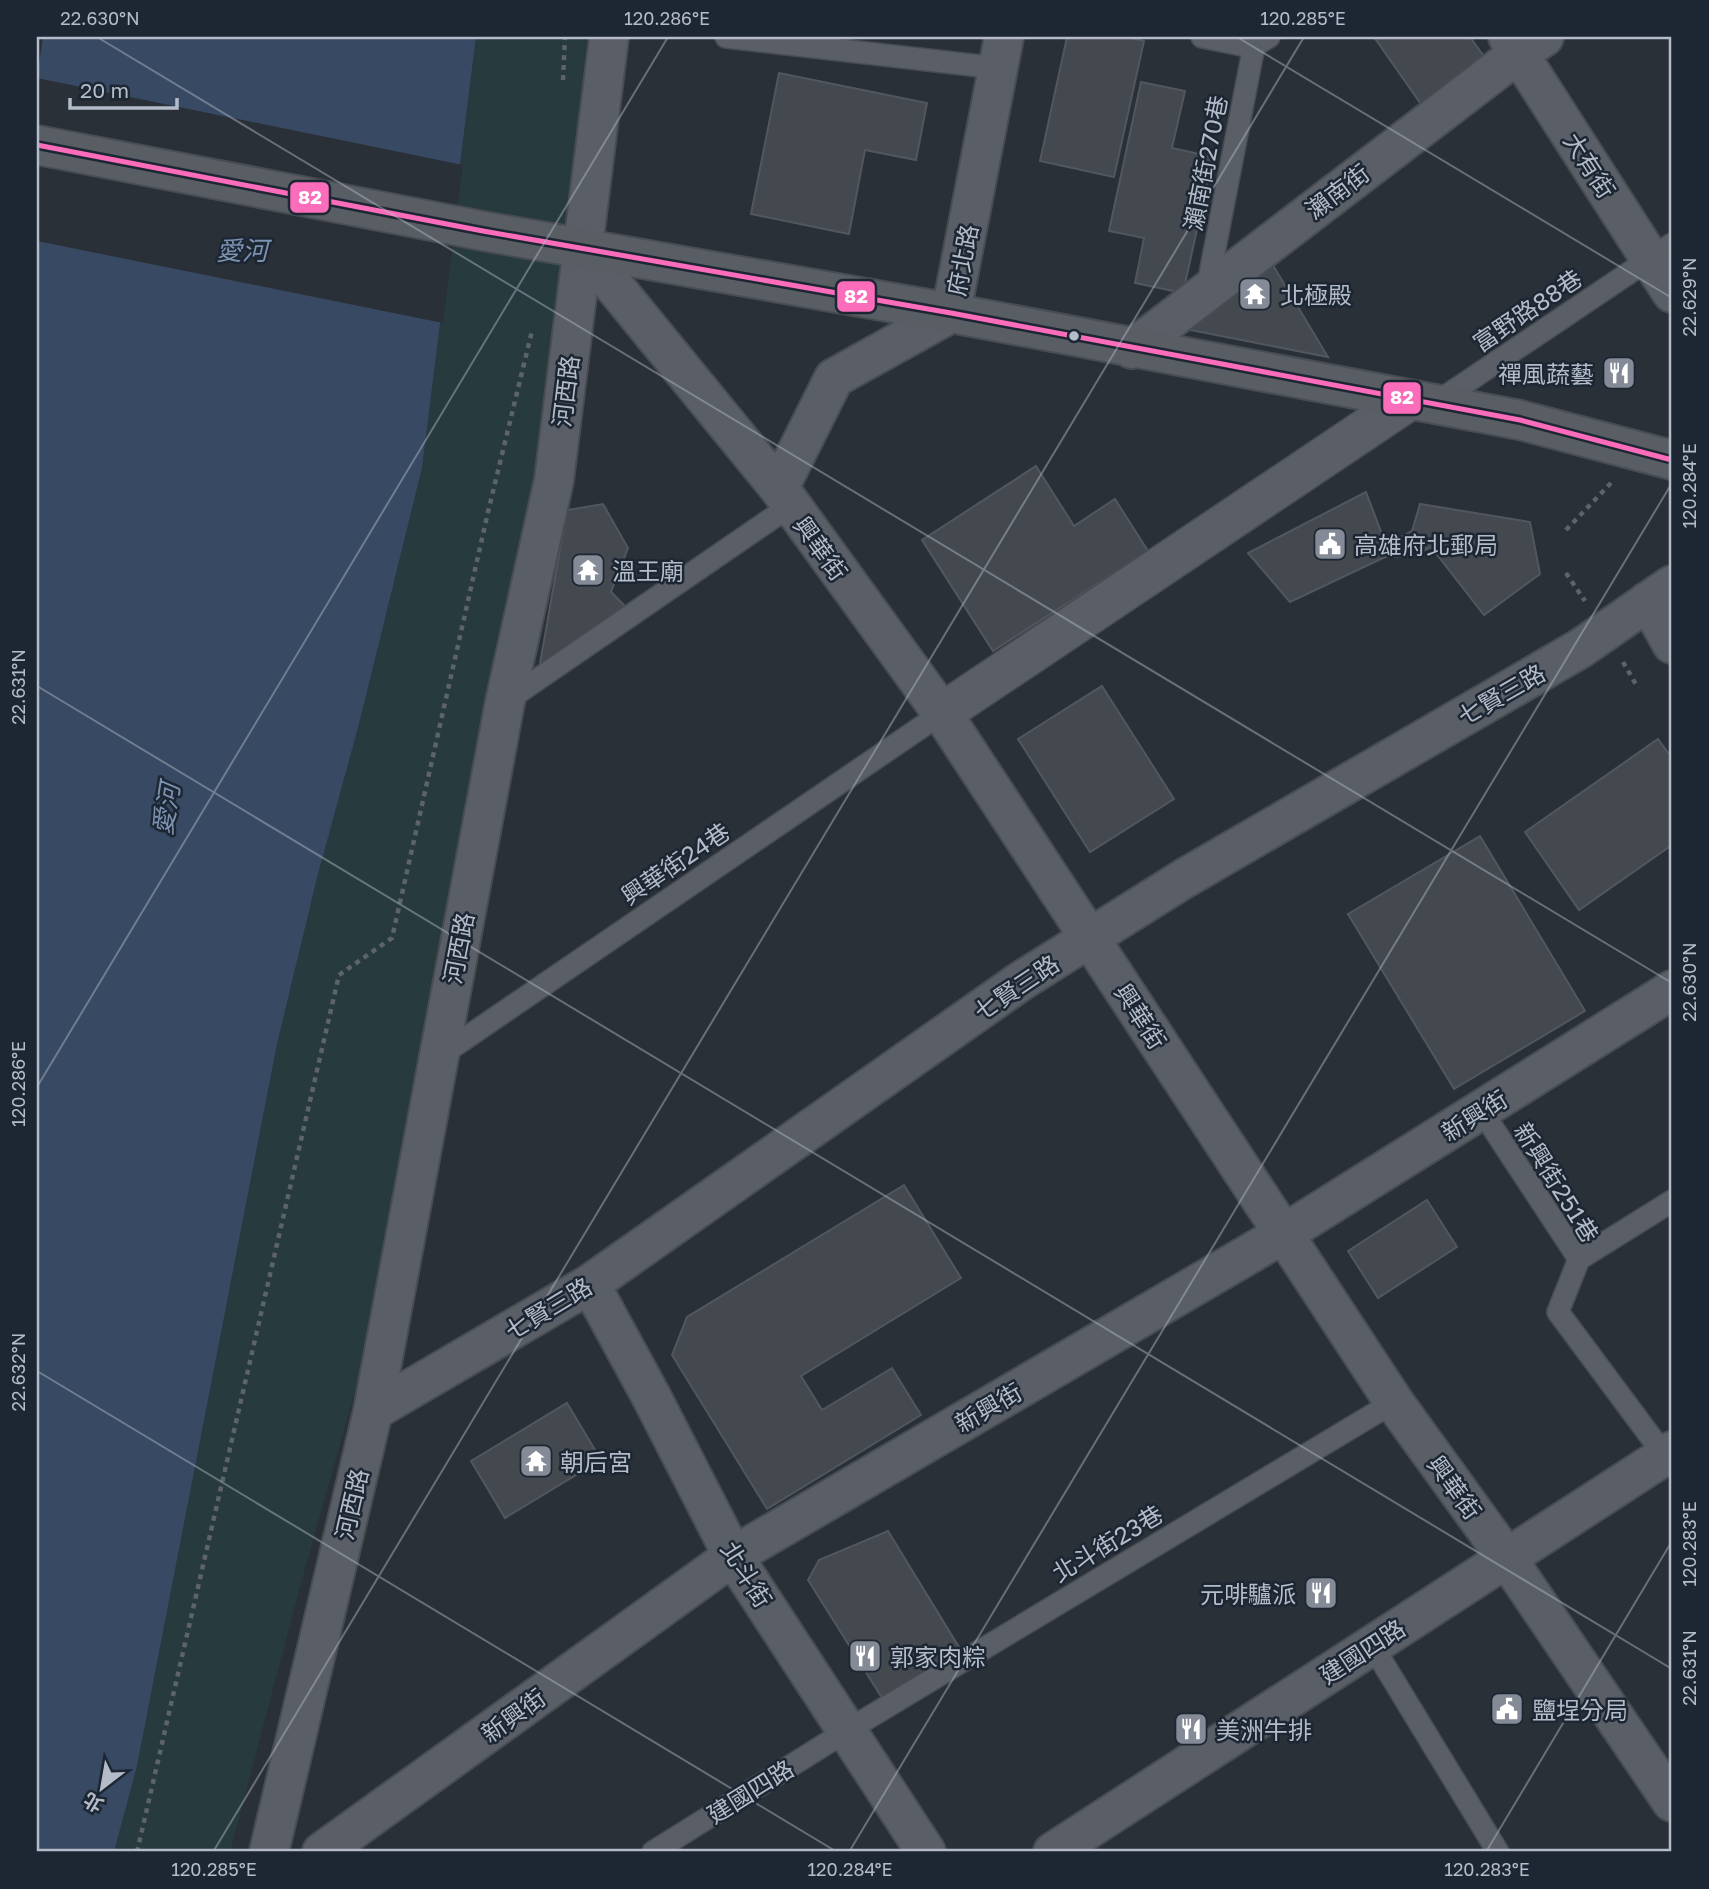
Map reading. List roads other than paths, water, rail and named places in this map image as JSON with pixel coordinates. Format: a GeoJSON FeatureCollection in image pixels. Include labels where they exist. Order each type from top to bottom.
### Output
{"type":"FeatureCollection","features":[{"type":"Feature","properties":{"kind":"street","name":"河西路"},"geometry":{"type":"LineString","coordinates":[[270,1852],[373,1411],[505,702],[554,480],[608,37]]}},
{"type":"Feature","properties":{"kind":"street","name":"瀨南街"},"geometry":{"type":"LineString","coordinates":[[1132,349],[1524,42]]}},
{"type":"Feature","properties":{"kind":"street","name":"大有街"},"geometry":{"type":"LineString","coordinates":[[1524,42],[1661,251],[1672,293]]}},
{"type":"Feature","properties":{"kind":"street","name":"府北路"},"geometry":{"type":"LineString","coordinates":[[784,497],[834,378],[951,313],[1001,52]]}},
{"type":"Feature","properties":{"kind":"street"},"geometry":{"type":"LineString","coordinates":[[37,145],[483,231],[951,313],[1558,429],[1672,460]]}},
{"type":"Feature","properties":{"kind":"street","name":"興華街"},"geometry":{"type":"LineString","coordinates":[[583,248],[784,497],[942,713],[1394,1402],[1506,1557],[1672,1802]]}},
{"type":"Feature","properties":{"kind":"street"},"geometry":{"type":"LineString","coordinates":[[1660,593],[1672,644]]}},
{"type":"Feature","properties":{"kind":"street","name":"七賢三路"},"geometry":{"type":"LineString","coordinates":[[373,1411],[590,1283],[1013,987],[1185,878],[1581,648],[1660,593]]}},
{"type":"Feature","properties":{"kind":"street","name":"新興街"},"geometry":{"type":"LineString","coordinates":[[322,1852],[733,1556],[1285,1233],[1672,990]]}},
{"type":"Feature","properties":{"kind":"street","name":"北斗街"},"geometry":{"type":"LineString","coordinates":[[590,1283],[733,1556],[926,1852]]}},
{"type":"Feature","properties":{"kind":"street","name":"建國四路"},"geometry":{"type":"LineString","coordinates":[[1053,1852],[1668,1453]]}},
{"type":"Feature","properties":{"kind":"lane"},"geometry":{"type":"LineString","coordinates":[[726,37],[1001,52]]}},
{"type":"Feature","properties":{"kind":"lane","name":"瀨南街270巷"},"geometry":{"type":"LineString","coordinates":[[1202,37],[1261,42],[1208,289]]}},
{"type":"Feature","properties":{"kind":"lane","name":"富野路88巷"},"geometry":{"type":"LineString","coordinates":[[942,713],[1417,402],[1661,251]]}},
{"type":"Feature","properties":{"kind":"lane"},"geometry":{"type":"LineString","coordinates":[[505,702],[784,497]]}},
{"type":"Feature","properties":{"kind":"lane","name":"興華街24巷"},"geometry":{"type":"LineString","coordinates":[[438,1057],[942,713]]}},
{"type":"Feature","properties":{"kind":"lane","name":"新興街251巷"},"geometry":{"type":"LineString","coordinates":[[1481,1110],[1579,1259],[1558,1312],[1668,1453]]}},
{"type":"Feature","properties":{"kind":"lane"},"geometry":{"type":"LineString","coordinates":[[1579,1259],[1672,1201]]}},
{"type":"Feature","properties":{"kind":"lane","name":"北斗街23巷"},"geometry":{"type":"LineString","coordinates":[[848,1730],[1394,1402]]}},
{"type":"Feature","properties":{"kind":"lane"},"geometry":{"type":"LineString","coordinates":[[1372,1645],[1498,1852]]}},
{"type":"Feature","properties":{"kind":"lane","name":"建國四路"},"geometry":{"type":"LineString","coordinates":[[653,1852],[848,1730]]}},
{"type":"Feature","properties":{"kind":"water","name":"愛河"},"geometry":{"type":"Polygon","coordinates":[[[43,37],[476,37],[422,468],[277,1044],[137,1766],[114,1852],[37,1852],[37,78],[43,37]]]}},
{"type":"Feature","properties":{"kind":"place","name":"北極殿"},"geometry":{"type":"Point","coordinates":[1255,294]}},
{"type":"Feature","properties":{"kind":"place","name":"禪風蔬藝"},"geometry":{"type":"Point","coordinates":[1619,373]}},
{"type":"Feature","properties":{"kind":"place","name":"高雄府北郵局"},"geometry":{"type":"Point","coordinates":[1330,544]}},
{"type":"Feature","properties":{"kind":"place","name":"溫王廟"},"geometry":{"type":"Point","coordinates":[588,570]}},
{"type":"Feature","properties":{"kind":"place","name":"朝后宮"},"geometry":{"type":"Point","coordinates":[536,1461]}},
{"type":"Feature","properties":{"kind":"place","name":"元啡驢派"},"geometry":{"type":"Point","coordinates":[1321,1593]}},
{"type":"Feature","properties":{"kind":"place","name":"郭家肉粽"},"geometry":{"type":"Point","coordinates":[865,1656]}},
{"type":"Feature","properties":{"kind":"place","name":"鹽埕分局"},"geometry":{"type":"Point","coordinates":[1507,1709]}},
{"type":"Feature","properties":{"kind":"place","name":"美洲牛排"},"geometry":{"type":"Point","coordinates":[1191,1729]}}]}
